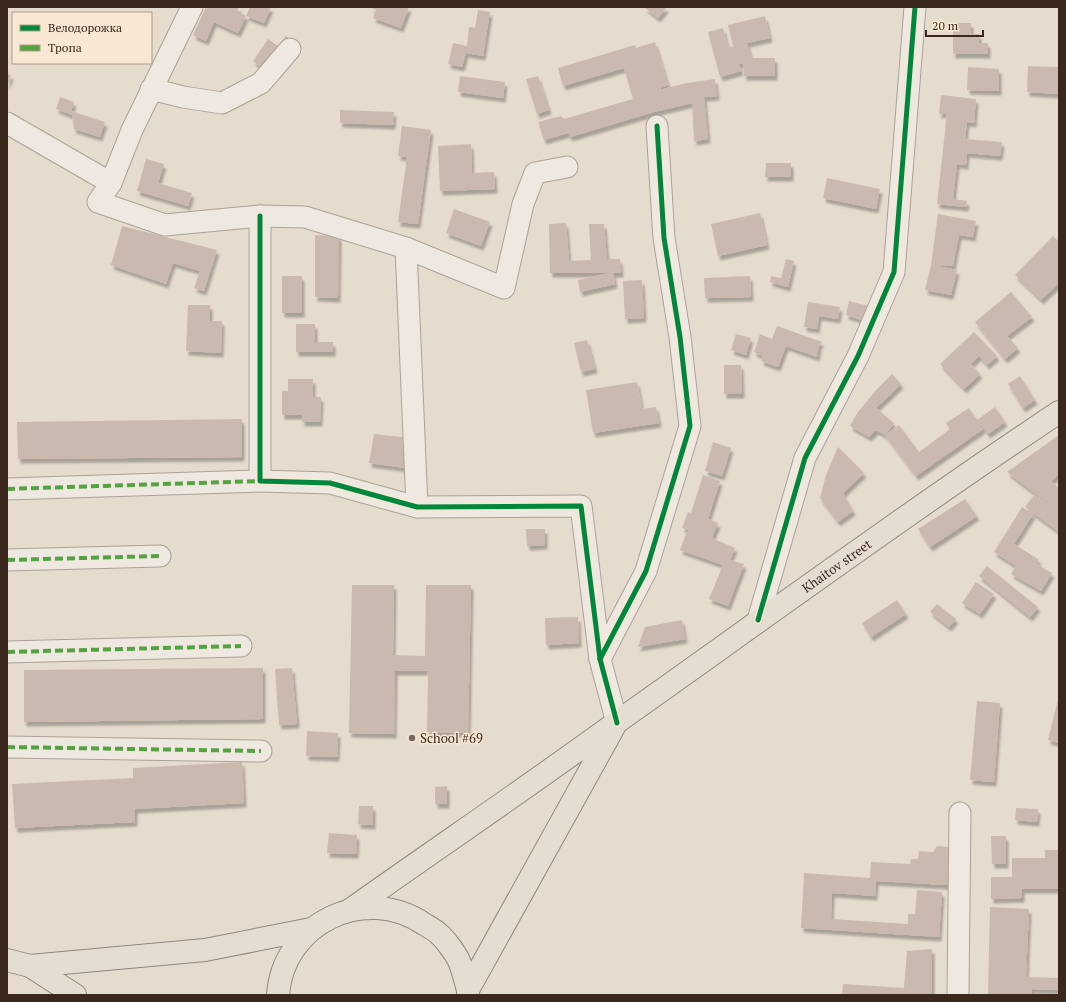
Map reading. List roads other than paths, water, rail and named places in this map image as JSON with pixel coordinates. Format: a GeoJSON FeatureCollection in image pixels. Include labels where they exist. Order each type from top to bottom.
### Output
{"type":"FeatureCollection","features":[{"type":"Feature","properties":{"kind":"main road","name":"Khaitov street"},"geometry":{"type":"LineString","coordinates":[[350,910],[617,723],[758,620],[993,456],[1059,412]]}},
{"type":"Feature","properties":{"kind":"main road"},"geometry":{"type":"LineString","coordinates":[[468,992],[617,723]]}},
{"type":"Feature","properties":{"kind":"main road"},"geometry":{"type":"LineString","coordinates":[[278,995],[279,982],[291,953],[311,929],[329,917],[350,910],[382,907],[412,916],[439,934],[458,959],[468,992]]}},
{"type":"Feature","properties":{"kind":"main road"},"geometry":{"type":"LineString","coordinates":[[30,966],[205,950],[311,929]]}},
{"type":"Feature","properties":{"kind":"main road"},"geometry":{"type":"LineString","coordinates":[[7,960],[30,966],[75,995]]}},
{"type":"Feature","properties":{"kind":"street"},"geometry":{"type":"LineString","coordinates":[[192,7],[132,130],[111,183],[98,202],[165,225],[260,216],[304,217],[406,248],[504,288],[523,204],[536,173],[567,167]]}},
{"type":"Feature","properties":{"kind":"street"},"geometry":{"type":"LineString","coordinates":[[758,620],[805,458],[858,356],[894,272],[915,7]]}},
{"type":"Feature","properties":{"kind":"street"},"geometry":{"type":"LineString","coordinates":[[151,89],[183,97],[222,103],[261,83],[290,49]]}},
{"type":"Feature","properties":{"kind":"street"},"geometry":{"type":"LineString","coordinates":[[7,123],[111,183]]}},
{"type":"Feature","properties":{"kind":"street"},"geometry":{"type":"LineString","coordinates":[[600,659],[646,571],[690,426],[680,337],[664,238],[657,126]]}},
{"type":"Feature","properties":{"kind":"street"},"geometry":{"type":"LineString","coordinates":[[260,216],[260,481]]}},
{"type":"Feature","properties":{"kind":"street"},"geometry":{"type":"LineString","coordinates":[[406,248],[417,507]]}},
{"type":"Feature","properties":{"kind":"street"},"geometry":{"type":"LineString","coordinates":[[7,489],[260,481],[330,484],[417,507],[581,506],[600,659],[617,723]]}},
{"type":"Feature","properties":{"kind":"street"},"geometry":{"type":"LineString","coordinates":[[7,560],[160,556]]}},
{"type":"Feature","properties":{"kind":"street"},"geometry":{"type":"LineString","coordinates":[[7,652],[241,646]]}},
{"type":"Feature","properties":{"kind":"street"},"geometry":{"type":"LineString","coordinates":[[7,747],[261,751]]}},
{"type":"Feature","properties":{"kind":"street"},"geometry":{"type":"LineString","coordinates":[[958,995],[960,813]]}},
{"type":"Feature","properties":{"kind":"place","name":"School #69"},"geometry":{"type":"Point","coordinates":[412,738]}}]}
